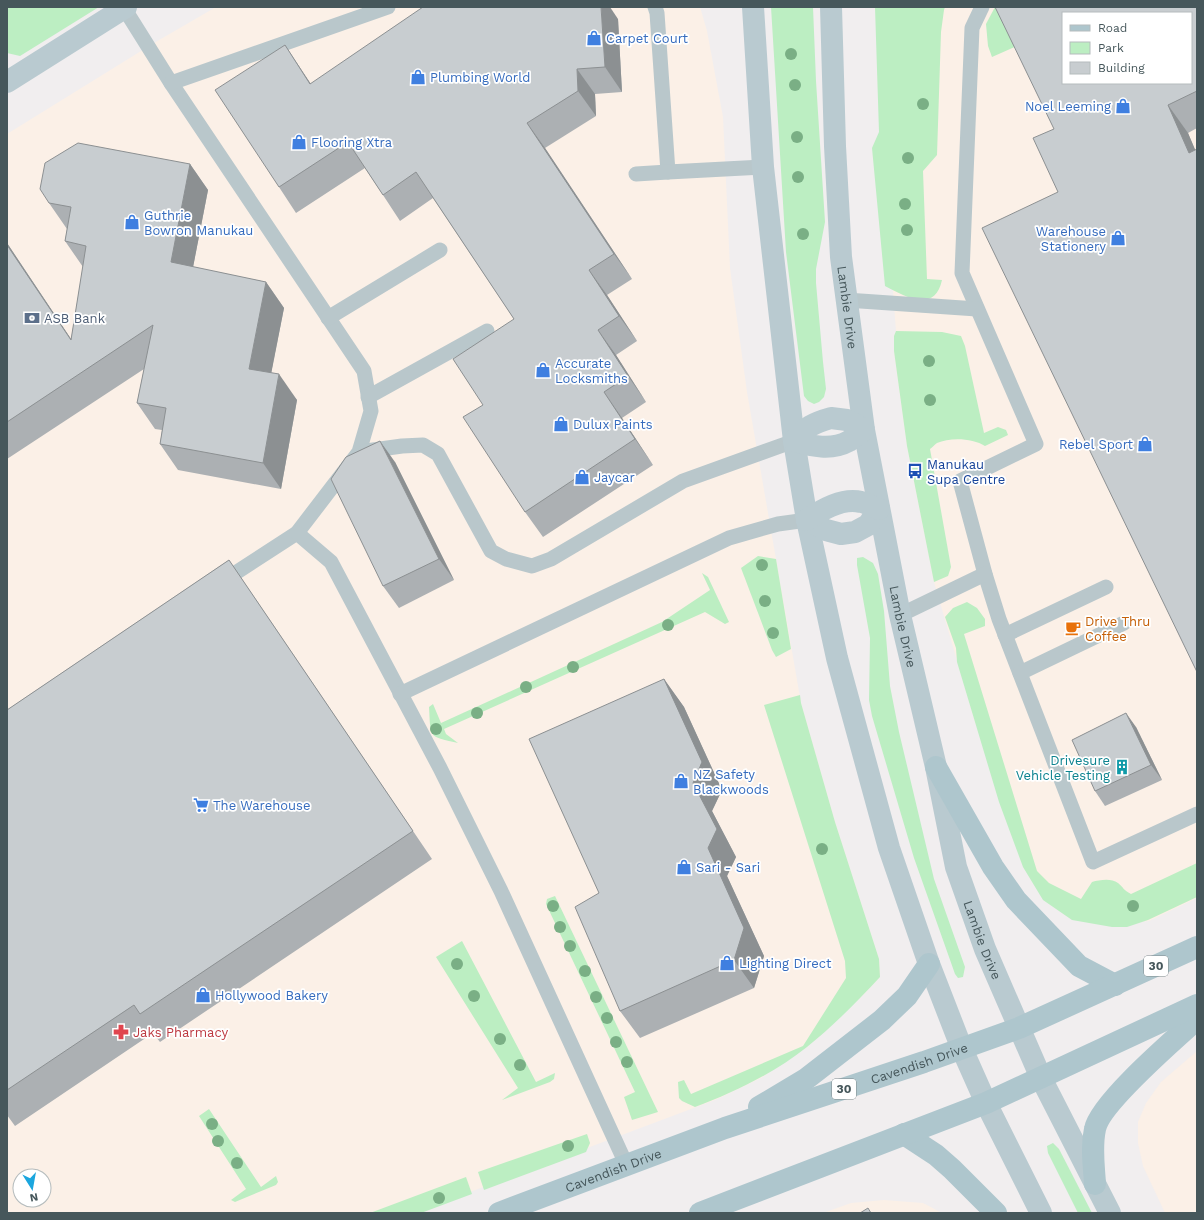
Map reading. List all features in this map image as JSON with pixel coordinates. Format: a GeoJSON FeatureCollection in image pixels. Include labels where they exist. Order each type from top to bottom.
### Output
{"type":"FeatureCollection","features":[{"type":"Feature","properties":{"kind":"main road"},"geometry":{"type":"LineString","coordinates":[[7,82],[125,7]]}},
{"type":"Feature","properties":{"kind":"main road"},"geometry":{"type":"LineString","coordinates":[[753,7],[763,167],[794,441],[807,520],[837,658],[889,848],[929,964],[962,1049],[986,1103],[1040,1213]]}},
{"type":"Feature","properties":{"kind":"main road","name":"Lambie Drive"},"geometry":{"type":"LineString","coordinates":[[831,7],[831,53],[835,154],[841,257],[864,430],[900,615],[936,767],[956,867],[985,949],[1041,1078],[1110,1213]]}},
{"type":"Feature","properties":{"kind":"main road"},"geometry":{"type":"LineString","coordinates":[[794,441],[817,447],[833,446],[849,442],[864,430]]}},
{"type":"Feature","properties":{"kind":"main road"},"geometry":{"type":"LineString","coordinates":[[860,501],[879,509],[868,525],[855,532],[841,534],[826,530],[807,520],[821,510],[835,504],[846,502],[860,501]]}},
{"type":"Feature","properties":{"kind":"main road"},"geometry":{"type":"LineString","coordinates":[[936,767],[993,867],[1016,900],[1078,966],[1115,985]]}},
{"type":"Feature","properties":{"kind":"main road","name":"Cavendish Drive"},"geometry":{"type":"LineString","coordinates":[[499,1213],[725,1128],[962,1049],[1019,1028],[1197,947]]}},
{"type":"Feature","properties":{"kind":"main road"},"geometry":{"type":"LineString","coordinates":[[725,1128],[806,1079],[882,1020],[907,996],[929,964]]}},
{"type":"Feature","properties":{"kind":"main road"},"geometry":{"type":"LineString","coordinates":[[700,1213],[734,1207],[904,1134],[986,1103],[1197,1005]]}},
{"type":"Feature","properties":{"kind":"main road"},"geometry":{"type":"LineString","coordinates":[[1095,1184],[1093,1148],[1095,1128],[1099,1119],[1113,1100],[1160,1051],[1197,1019]]}},
{"type":"Feature","properties":{"kind":"main road"},"geometry":{"type":"LineString","coordinates":[[904,1134],[936,1155],[996,1213]]}},
{"type":"Feature","properties":{"kind":"lane"},"geometry":{"type":"LineString","coordinates":[[125,7],[171,83],[364,371],[371,411],[359,452],[297,533],[212,589]]}},
{"type":"Feature","properties":{"kind":"lane"},"geometry":{"type":"LineString","coordinates":[[171,83],[388,7]]}},
{"type":"Feature","properties":{"kind":"lane"},"geometry":{"type":"LineString","coordinates":[[655,7],[657,13],[668,172]]}},
{"type":"Feature","properties":{"kind":"lane"},"geometry":{"type":"LineString","coordinates":[[982,7],[972,28],[962,273],[1036,444],[960,481],[985,574],[1005,635],[1093,862],[1197,814]]}},
{"type":"Feature","properties":{"kind":"lane"},"geometry":{"type":"LineString","coordinates":[[636,174],[763,167]]}},
{"type":"Feature","properties":{"kind":"lane"},"geometry":{"type":"LineString","coordinates":[[328,318],[440,250]]}},
{"type":"Feature","properties":{"kind":"lane"},"geometry":{"type":"LineString","coordinates":[[846,300],[977,309]]}},
{"type":"Feature","properties":{"kind":"lane"},"geometry":{"type":"LineString","coordinates":[[368,397],[487,331]]}},
{"type":"Feature","properties":{"kind":"lane"},"geometry":{"type":"LineString","coordinates":[[359,452],[402,446],[423,445],[438,454],[491,551],[506,560],[532,566],[551,559],[683,481],[794,441]]}},
{"type":"Feature","properties":{"kind":"lane"},"geometry":{"type":"LineString","coordinates":[[400,694],[729,538],[778,524],[807,520]]}},
{"type":"Feature","properties":{"kind":"lane"},"geometry":{"type":"LineString","coordinates":[[297,533],[331,562],[440,768],[501,891],[626,1164]]}},
{"type":"Feature","properties":{"kind":"lane"},"geometry":{"type":"LineString","coordinates":[[900,615],[985,574]]}},
{"type":"Feature","properties":{"kind":"lane"},"geometry":{"type":"LineString","coordinates":[[1005,635],[1106,587]]}},
{"type":"Feature","properties":{"kind":"lane"},"geometry":{"type":"LineString","coordinates":[[1020,673],[1124,623]]}},
{"type":"Feature","properties":{"kind":"shaded area"},"geometry":{"type":"Polygon","coordinates":[[[216,7],[700,7],[707,31],[723,117],[730,268],[747,392],[801,703],[835,822],[879,959],[880,977],[864,994],[807,1047],[761,1078],[715,1100],[414,1213],[7,1213],[7,134],[154,43],[216,7]]]}},
{"type":"Feature","properties":{"kind":"shaded area"},"geometry":{"type":"Polygon","coordinates":[[[877,7],[1197,7],[1197,898],[1149,921],[1110,925],[1033,877],[975,722],[934,582],[907,446],[894,351],[894,336],[896,331],[878,92],[877,7]]]}},
{"type":"Feature","properties":{"kind":"shaded area"},"geometry":{"type":"Polygon","coordinates":[[[1197,1051],[1197,1213],[1165,1213],[1143,1166],[1138,1143],[1138,1122],[1146,1103],[1161,1082],[1197,1051]]]}},
{"type":"Feature","properties":{"kind":"shaded area"},"geometry":{"type":"Polygon","coordinates":[[[884,1200],[923,1203],[942,1213],[823,1213],[851,1203],[884,1200]]]}},
{"type":"Feature","properties":{"kind":"green space"},"geometry":{"type":"Polygon","coordinates":[[[7,7],[99,7],[20,56],[7,53],[7,7]]]}},
{"type":"Feature","properties":{"kind":"green space"},"geometry":{"type":"Polygon","coordinates":[[[771,7],[813,7],[825,222],[816,269],[816,283],[826,389],[824,397],[819,402],[814,404],[808,401],[804,396],[786,252],[771,7]]]}},
{"type":"Feature","properties":{"kind":"green space"},"geometry":{"type":"Polygon","coordinates":[[[875,7],[945,7],[941,32],[937,155],[923,171],[927,279],[942,280],[933,297],[926,299],[918,300],[885,286],[872,148],[879,132],[875,7]]]}},
{"type":"Feature","properties":{"kind":"green space"},"geometry":{"type":"Polygon","coordinates":[[[995,7],[1019,45],[992,57],[988,46],[986,24],[995,7]]]}},
{"type":"Feature","properties":{"kind":"green space"},"geometry":{"type":"Polygon","coordinates":[[[896,331],[942,332],[961,336],[965,346],[984,433],[998,427],[1006,430],[1008,435],[985,446],[974,441],[955,439],[937,443],[930,449],[951,567],[948,576],[934,582],[907,446],[894,351],[894,336],[896,331]]]}},
{"type":"Feature","properties":{"kind":"green space"},"geometry":{"type":"Polygon","coordinates":[[[758,556],[776,559],[791,649],[776,657],[741,568],[758,556]]]}},
{"type":"Feature","properties":{"kind":"green space"},"geometry":{"type":"Polygon","coordinates":[[[863,557],[873,563],[878,574],[884,611],[890,686],[899,732],[934,879],[965,967],[963,977],[958,978],[955,974],[914,858],[872,716],[869,700],[870,638],[857,565],[857,558],[863,557]]]}},
{"type":"Feature","properties":{"kind":"green space"},"geometry":{"type":"Polygon","coordinates":[[[702,573],[708,577],[729,622],[725,624],[705,612],[444,729],[446,734],[458,743],[441,739],[433,734],[430,725],[429,707],[433,704],[441,723],[662,622],[710,590],[702,573]]]}},
{"type":"Feature","properties":{"kind":"green space"},"geometry":{"type":"Polygon","coordinates":[[[967,602],[977,608],[985,619],[985,626],[964,634],[1037,871],[1049,883],[1081,899],[1092,882],[1112,880],[1131,894],[1197,863],[1197,897],[1148,920],[1127,927],[1112,927],[1072,920],[1043,900],[1023,867],[999,802],[957,662],[956,648],[945,617],[953,608],[967,602]]]}},
{"type":"Feature","properties":{"kind":"green space"},"geometry":{"type":"Polygon","coordinates":[[[800,695],[835,822],[879,959],[880,977],[854,1005],[817,1039],[795,1056],[754,1081],[695,1107],[679,1098],[678,1082],[684,1080],[691,1094],[803,1046],[846,978],[845,961],[764,705],[800,695]]]}},
{"type":"Feature","properties":{"kind":"green space"},"geometry":{"type":"Polygon","coordinates":[[[555,896],[658,1112],[632,1120],[624,1097],[635,1092],[546,904],[547,899],[555,896]]]}},
{"type":"Feature","properties":{"kind":"green space"},"geometry":{"type":"Polygon","coordinates":[[[462,941],[536,1082],[555,1073],[554,1079],[550,1082],[502,1100],[518,1088],[436,957],[462,941]]]}},
{"type":"Feature","properties":{"kind":"green space"},"geometry":{"type":"Polygon","coordinates":[[[209,1109],[261,1187],[276,1176],[278,1182],[276,1185],[235,1202],[231,1200],[246,1189],[199,1116],[209,1109]]]}},
{"type":"Feature","properties":{"kind":"green space"},"geometry":{"type":"Polygon","coordinates":[[[587,1134],[590,1143],[586,1152],[484,1190],[478,1172],[587,1134]]]}},
{"type":"Feature","properties":{"kind":"green space"},"geometry":{"type":"Polygon","coordinates":[[[1053,1143],[1059,1149],[1092,1213],[1078,1213],[1048,1153],[1047,1146],[1053,1143]]]}},
{"type":"Feature","properties":{"kind":"green space"},"geometry":{"type":"Polygon","coordinates":[[[466,1177],[472,1194],[421,1213],[370,1213],[466,1177]]]}},
{"type":"Feature","properties":{"kind":"building"},"geometry":{"type":"Polygon","coordinates":[[[423,7],[601,7],[605,67],[577,69],[578,91],[527,123],[614,254],[589,270],[619,316],[598,330],[628,376],[604,392],[635,439],[525,512],[463,417],[483,405],[453,359],[514,319],[416,172],[383,195],[348,142],[279,187],[215,90],[285,45],[310,84],[423,7]]]}},
{"type":"Feature","properties":{"kind":"building"},"geometry":{"type":"Polygon","coordinates":[[[995,7],[1197,7],[1197,91],[1168,105],[1189,153],[1197,149],[1197,672],[982,228],[1058,192],[1033,138],[1054,129],[995,7]]]}},
{"type":"Feature","properties":{"kind":"building"},"geometry":{"type":"Polygon","coordinates":[[[78,143],[190,164],[171,262],[266,282],[249,369],[279,374],[263,463],[160,444],[166,408],[137,403],[153,325],[7,422],[7,245],[71,340],[86,246],[65,241],[71,207],[49,203],[40,189],[45,163],[78,143]]]}},
{"type":"Feature","properties":{"kind":"building"},"geometry":{"type":"Polygon","coordinates":[[[380,441],[439,559],[383,586],[331,479],[346,457],[380,441]]]}},
{"type":"Feature","properties":{"kind":"building","name":"The Warehouse"},"geometry":{"type":"Polygon","coordinates":[[[229,560],[413,831],[140,1014],[134,1005],[7,1090],[7,710],[229,560]]]}},
{"type":"Feature","properties":{"kind":"building"},"geometry":{"type":"Polygon","coordinates":[[[664,679],[702,762],[693,783],[717,829],[708,848],[744,928],[734,960],[620,1011],[575,907],[599,893],[529,739],[664,679]]]}},
{"type":"Feature","properties":{"kind":"building","name":"Drivesure Vehicle Testing"},"geometry":{"type":"Polygon","coordinates":[[[1126,713],[1151,765],[1095,791],[1072,740],[1126,713]]]}},
{"type":"Feature","properties":{"kind":"building"},"geometry":{"type":"Polygon","coordinates":[[[868,1208],[871,1213],[860,1213],[868,1208]]]}},
{"type":"Feature","properties":{"kind":"place","name":"Carpet Court"},"geometry":{"type":"Point","coordinates":[594,38]}},
{"type":"Feature","properties":{"kind":"place","name":"Plumbing World"},"geometry":{"type":"Point","coordinates":[418,77]}},
{"type":"Feature","properties":{"kind":"place","name":"Noel Leeming"},"geometry":{"type":"Point","coordinates":[1123,106]}},
{"type":"Feature","properties":{"kind":"place","name":"Flooring Xtra"},"geometry":{"type":"Point","coordinates":[299,142]}},
{"type":"Feature","properties":{"kind":"place","name":"Guthrie Bowron Manukau"},"geometry":{"type":"Point","coordinates":[132,222]}},
{"type":"Feature","properties":{"kind":"place","name":"Warehouse Stationery"},"geometry":{"type":"Point","coordinates":[1118,238]}},
{"type":"Feature","properties":{"kind":"place","name":"ASB Bank"},"geometry":{"type":"Point","coordinates":[32,318]}},
{"type":"Feature","properties":{"kind":"place","name":"Accurate Locksmiths"},"geometry":{"type":"Point","coordinates":[543,370]}},
{"type":"Feature","properties":{"kind":"place","name":"Dulux Paints"},"geometry":{"type":"Point","coordinates":[561,424]}},
{"type":"Feature","properties":{"kind":"place","name":"Rebel Sport"},"geometry":{"type":"Point","coordinates":[1145,444]}},
{"type":"Feature","properties":{"kind":"place","name":"Manukau Supa Centre"},"geometry":{"type":"Point","coordinates":[915,471]}},
{"type":"Feature","properties":{"kind":"place","name":"Jaycar"},"geometry":{"type":"Point","coordinates":[582,477]}},
{"type":"Feature","properties":{"kind":"place","name":"Drive Thru Coffee"},"geometry":{"type":"Point","coordinates":[1073,628]}},
{"type":"Feature","properties":{"kind":"place","name":"Drivesure Vehicle Testing"},"geometry":{"type":"Point","coordinates":[1122,767]}},
{"type":"Feature","properties":{"kind":"place","name":"NZ Safety Blackwoods"},"geometry":{"type":"Point","coordinates":[681,781]}},
{"type":"Feature","properties":{"kind":"place","name":"The Warehouse"},"geometry":{"type":"Point","coordinates":[201,805]}},
{"type":"Feature","properties":{"kind":"place","name":"Sari - Sari"},"geometry":{"type":"Point","coordinates":[684,867]}},
{"type":"Feature","properties":{"kind":"place","name":"Lighting Direct"},"geometry":{"type":"Point","coordinates":[727,963]}},
{"type":"Feature","properties":{"kind":"place","name":"Hollywood Bakery"},"geometry":{"type":"Point","coordinates":[203,995]}},
{"type":"Feature","properties":{"kind":"place","name":"Jaks Pharmacy"},"geometry":{"type":"Point","coordinates":[121,1032]}}]}
